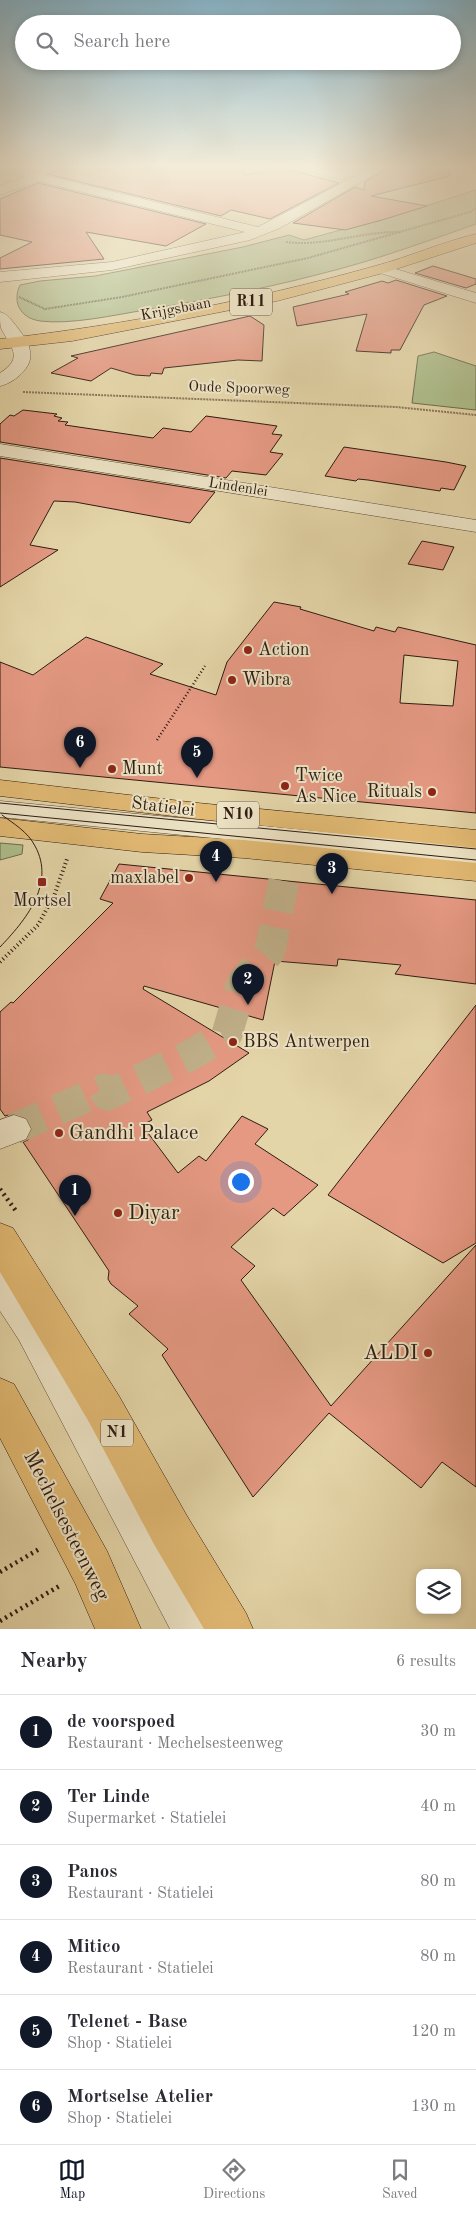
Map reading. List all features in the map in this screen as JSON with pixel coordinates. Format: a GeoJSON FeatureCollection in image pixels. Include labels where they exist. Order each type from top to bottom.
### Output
{"type":"FeatureCollection","features":[{"type":"Feature","properties":{"kind":"main road","name":"Krijgsbaan"},"geometry":{"type":"LineString","coordinates":[[19,341],[289,287],[352,271],[438,244]]}},
{"type":"Feature","properties":{"kind":"main road","name":"Krijgsbaan"},"geometry":{"type":"LineString","coordinates":[[0,344],[72,336],[237,305],[382,269],[458,244]]}},
{"type":"Feature","properties":{"kind":"main road","name":"Statielei"},"geometry":{"type":"LineString","coordinates":[[0,788],[208,812],[476,839]]}},
{"type":"Feature","properties":{"kind":"main road","name":"Statielei"},"geometry":{"type":"LineString","coordinates":[[0,826],[142,843],[244,849],[476,872]]}},
{"type":"Feature","properties":{"kind":"main road","name":"N1"},"geometry":{"type":"LineString","coordinates":[[0,1239],[104,1409],[171,1531],[230,1629]]}},
{"type":"Feature","properties":{"kind":"main road","name":"Mechelsesteenweg"},"geometry":{"type":"LineString","coordinates":[[0,1396],[91,1567],[118,1629]]}},
{"type":"Feature","properties":{"kind":"street"},"geometry":{"type":"LineString","coordinates":[[0,277],[112,266],[216,244]]}},
{"type":"Feature","properties":{"kind":"street"},"geometry":{"type":"LineString","coordinates":[[382,269],[476,298]]}},
{"type":"Feature","properties":{"kind":"street"},"geometry":{"type":"LineString","coordinates":[[0,317],[19,341],[23,359],[20,366],[0,381]]}},
{"type":"Feature","properties":{"kind":"street","name":"Lindenlei"},"geometry":{"type":"LineString","coordinates":[[0,450],[476,526]]}},
{"type":"Feature","properties":{"kind":"street"},"geometry":{"type":"LineString","coordinates":[[0,809],[476,855]]}},
{"type":"Feature","properties":{"kind":"street"},"geometry":{"type":"LineString","coordinates":[[0,1278],[37,1337],[148,1538],[195,1629]]}},
{"type":"Feature","properties":{"kind":"path"},"geometry":{"type":"LineString","coordinates":[[38,306],[45,308],[73,305],[159,290],[273,266],[358,244]]}},
{"type":"Feature","properties":{"kind":"path","name":"Oude Spoorweg"},"geometry":{"type":"LineString","coordinates":[[18,392],[396,407],[476,415]]}},
{"type":"Feature","properties":{"kind":"path"},"geometry":{"type":"LineString","coordinates":[[157,740],[205,666]]}},
{"type":"Feature","properties":{"kind":"path"},"geometry":{"type":"LineString","coordinates":[[0,962],[38,925],[54,896],[58,880],[70,851]]}},
{"type":"Feature","properties":{"kind":"path"},"geometry":{"type":"LineString","coordinates":[[0,1572],[71,1531]]}},
{"type":"Feature","properties":{"kind":"path"},"geometry":{"type":"LineString","coordinates":[[0,1621],[91,1567]]}},
{"type":"Feature","properties":{"kind":"green space"},"geometry":{"type":"Polygon","coordinates":[[[254,244],[418,244],[340,269],[299,279],[211,298],[107,317],[65,322],[40,321],[23,313],[18,303],[17,297],[20,285],[40,281],[95,276],[254,244]]]}},
{"type":"Feature","properties":{"kind":"green space"},"geometry":{"type":"Polygon","coordinates":[[[434,352],[476,366],[476,410],[412,403],[418,356],[434,352]]]}},
{"type":"Feature","properties":{"kind":"green space"},"geometry":{"type":"Polygon","coordinates":[[[0,843],[23,845],[22,854],[0,860],[0,843]]]}},
{"type":"Feature","properties":{"kind":"building"},"geometry":{"type":"Polygon","coordinates":[[[28,244],[94,244],[104,259],[0,269],[0,258],[28,244]]]}},
{"type":"Feature","properties":{"kind":"building"},"geometry":{"type":"Polygon","coordinates":[[[433,266],[476,279],[476,284],[466,288],[415,273],[433,266]]]}},
{"type":"Feature","properties":{"kind":"building"},"geometry":{"type":"Polygon","coordinates":[[[396,280],[447,296],[424,305],[400,350],[391,350],[391,353],[356,351],[367,314],[297,326],[293,307],[349,294],[345,292],[382,281],[388,283],[396,280]]]}},
{"type":"Feature","properties":{"kind":"building"},"geometry":{"type":"Polygon","coordinates":[[[250,316],[264,325],[262,361],[238,360],[164,368],[162,374],[151,373],[150,376],[135,375],[111,368],[91,381],[51,373],[78,358],[71,356],[250,316]]]}},
{"type":"Feature","properties":{"kind":"building"},"geometry":{"type":"Polygon","coordinates":[[[23,410],[57,414],[54,416],[62,418],[58,421],[68,422],[65,425],[153,438],[163,428],[191,432],[206,416],[277,426],[272,434],[282,435],[270,452],[283,454],[266,475],[232,471],[226,478],[0,442],[0,424],[10,415],[14,416],[23,410]]]}},
{"type":"Feature","properties":{"kind":"building"},"geometry":{"type":"Polygon","coordinates":[[[344,447],[466,466],[454,490],[441,488],[440,491],[368,480],[358,479],[356,481],[325,476],[344,447]]]}},
{"type":"Feature","properties":{"kind":"building"},"geometry":{"type":"Polygon","coordinates":[[[0,458],[215,492],[190,523],[75,502],[54,501],[30,545],[58,550],[0,587],[0,458]]]}},
{"type":"Feature","properties":{"kind":"building"},"geometry":{"type":"Polygon","coordinates":[[[422,541],[454,547],[443,570],[408,564],[422,541]]]}},
{"type":"Feature","properties":{"kind":"building"},"geometry":{"type":"Polygon","coordinates":[[[274,602],[301,607],[300,609],[374,631],[376,627],[395,632],[398,627],[476,645],[476,813],[0,767],[0,662],[33,675],[86,637],[163,664],[150,674],[216,695],[227,662],[274,602]],[[404,655],[400,703],[453,706],[458,661],[404,655]]]}},
{"type":"Feature","properties":{"kind":"building"},"geometry":{"type":"Polygon","coordinates":[[[119,864],[476,900],[476,984],[395,974],[401,965],[338,959],[337,966],[275,961],[263,1020],[144,986],[143,989],[249,1053],[209,1081],[147,1112],[152,1120],[142,1125],[178,1173],[199,1156],[206,1161],[242,1116],[268,1129],[255,1144],[318,1185],[284,1216],[273,1208],[231,1247],[255,1266],[241,1280],[331,1406],[476,1245],[476,1487],[442,1462],[421,1488],[329,1413],[253,1497],[162,1355],[168,1349],[129,1314],[138,1306],[111,1284],[108,1279],[109,1271],[23,1142],[28,1140],[33,1130],[28,1118],[15,1113],[5,1116],[0,1109],[0,1012],[11,1002],[13,1003],[113,903],[100,899],[119,864]]]}},
{"type":"Feature","properties":{"kind":"building"},"geometry":{"type":"Polygon","coordinates":[[[476,1005],[476,1243],[443,1263],[328,1195],[476,1005]]]}},
{"type":"Feature","properties":{"kind":"tunnel"},"geometry":{"type":"LineString","coordinates":[[14,1129],[104,1089],[107,1095],[187,1057],[227,1034],[242,983],[270,951],[284,880]]}},
{"type":"Feature","properties":{"kind":"tram line"},"geometry":{"type":"LineString","coordinates":[[0,803],[476,849]]}},
{"type":"Feature","properties":{"kind":"tram line"},"geometry":{"type":"LineString","coordinates":[[0,813],[476,860]]}},
{"type":"Feature","properties":{"kind":"tram line"},"geometry":{"type":"LineString","coordinates":[[0,947],[28,914],[40,888],[42,874],[41,860],[32,841],[2,815]]}},
{"type":"Feature","properties":{"kind":"place","name":"Action"},"geometry":{"type":"Point","coordinates":[248,650]}},
{"type":"Feature","properties":{"kind":"place","name":"Wibra"},"geometry":{"type":"Point","coordinates":[232,680]}},
{"type":"Feature","properties":{"kind":"place","name":"Mortselse Atelier"},"geometry":{"type":"Point","coordinates":[80,768]}},
{"type":"Feature","properties":{"kind":"place","name":"Munt"},"geometry":{"type":"Point","coordinates":[112,769]}},
{"type":"Feature","properties":{"kind":"place","name":"Telenet - Base"},"geometry":{"type":"Point","coordinates":[197,778]}},
{"type":"Feature","properties":{"kind":"place","name":"Twice As Nice"},"geometry":{"type":"Point","coordinates":[285,786]}},
{"type":"Feature","properties":{"kind":"place","name":"Rituals"},"geometry":{"type":"Point","coordinates":[432,792]}},
{"type":"Feature","properties":{"kind":"place","name":"maxlabel"},"geometry":{"type":"Point","coordinates":[189,878]}},
{"type":"Feature","properties":{"kind":"place","name":"Mortsel"},"geometry":{"type":"Point","coordinates":[42,882]}},
{"type":"Feature","properties":{"kind":"place","name":"Mitico"},"geometry":{"type":"Point","coordinates":[216,882]}},
{"type":"Feature","properties":{"kind":"place","name":"Panos"},"geometry":{"type":"Point","coordinates":[332,894]}},
{"type":"Feature","properties":{"kind":"place","name":"Ter Linde"},"geometry":{"type":"Point","coordinates":[248,1005]}},
{"type":"Feature","properties":{"kind":"place","name":"BBS Antwerpen"},"geometry":{"type":"Point","coordinates":[233,1042]}},
{"type":"Feature","properties":{"kind":"place","name":"Gandhi Palace"},"geometry":{"type":"Point","coordinates":[59,1133]}},
{"type":"Feature","properties":{"kind":"place","name":"Diyar"},"geometry":{"type":"Point","coordinates":[118,1213]}},
{"type":"Feature","properties":{"kind":"place","name":"de voorspoed"},"geometry":{"type":"Point","coordinates":[75,1216]}},
{"type":"Feature","properties":{"kind":"place","name":"ALDI"},"geometry":{"type":"Point","coordinates":[428,1353]}}]}
